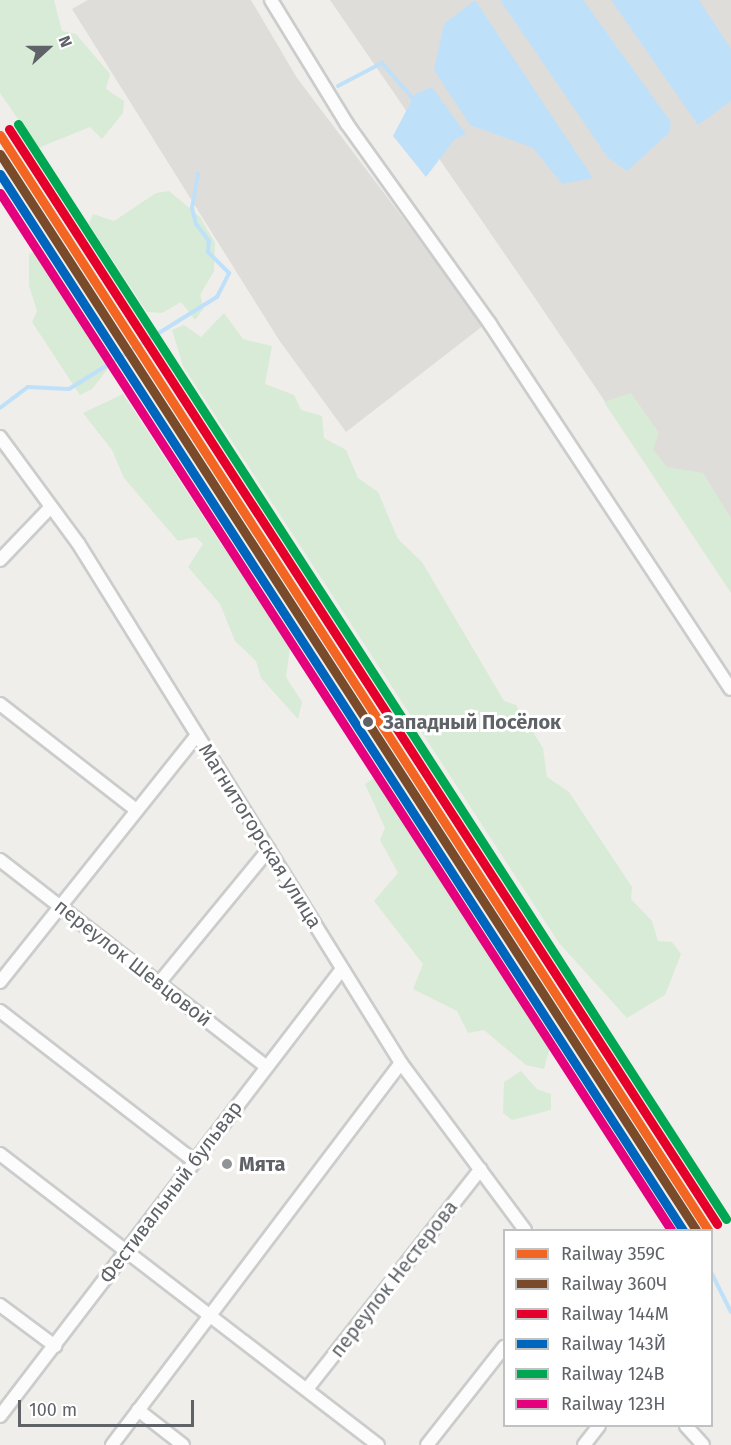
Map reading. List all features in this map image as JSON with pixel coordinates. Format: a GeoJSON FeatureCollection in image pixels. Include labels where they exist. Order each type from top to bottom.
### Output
{"type":"FeatureCollection","features":[{"type":"Feature","properties":{"kind":"street"},"geometry":{"type":"LineString","coordinates":[[272,0],[347,124],[490,324],[731,689]]}},
{"type":"Feature","properties":{"kind":"street","name":"Магнитогорская улица"},"geometry":{"type":"LineString","coordinates":[[0,437],[48,510],[78,543],[401,1063],[524,1229]]}},
{"type":"Feature","properties":{"kind":"street"},"geometry":{"type":"LineString","coordinates":[[0,560],[48,510]]}},
{"type":"Feature","properties":{"kind":"street"},"geometry":{"type":"LineString","coordinates":[[0,704],[135,809]]}},
{"type":"Feature","properties":{"kind":"street"},"geometry":{"type":"LineString","coordinates":[[0,982],[135,809],[197,735]]}},
{"type":"Feature","properties":{"kind":"street"},"geometry":{"type":"LineString","coordinates":[[159,983],[269,849]]}},
{"type":"Feature","properties":{"kind":"street","name":"переулок Шевцовой"},"geometry":{"type":"LineString","coordinates":[[0,860],[266,1066]]}},
{"type":"Feature","properties":{"kind":"street","name":"Фестивальный бульвар"},"geometry":{"type":"LineString","coordinates":[[0,1416],[342,969]]}},
{"type":"Feature","properties":{"kind":"street"},"geometry":{"type":"LineString","coordinates":[[0,1011],[194,1161]]}},
{"type":"Feature","properties":{"kind":"street"},"geometry":{"type":"LineString","coordinates":[[112,1445],[209,1310],[401,1063]]}},
{"type":"Feature","properties":{"kind":"street"},"geometry":{"type":"LineString","coordinates":[[0,1154],[130,1248],[378,1445]]}},
{"type":"Feature","properties":{"kind":"street","name":"переулок Нестерова"},"geometry":{"type":"LineString","coordinates":[[307,1389],[481,1169]]}},
{"type":"Feature","properties":{"kind":"street"},"geometry":{"type":"LineString","coordinates":[[0,1305],[55,1346]]}},
{"type":"Feature","properties":{"kind":"street"},"geometry":{"type":"LineString","coordinates":[[427,1445],[503,1348]]}},
{"type":"Feature","properties":{"kind":"street"},"geometry":{"type":"LineString","coordinates":[[138,1410],[183,1445]]}},
{"type":"Feature","properties":{"kind":"street"},"geometry":{"type":"LineString","coordinates":[[584,1445],[598,1427]]}},
{"type":"Feature","properties":{"kind":"street"},"geometry":{"type":"LineString","coordinates":[[688,1427],[703,1445]]}},
{"type":"Feature","properties":{"kind":"shaded area"},"geometry":{"type":"Polygon","coordinates":[[[88,0],[251,0],[297,78],[484,325],[346,432],[279,340],[72,9],[88,0]]]}},
{"type":"Feature","properties":{"kind":"shaded area"},"geometry":{"type":"Polygon","coordinates":[[[330,0],[731,0],[731,588],[535,298],[330,0]]]}},
{"type":"Feature","properties":{"kind":"green space"},"geometry":{"type":"Polygon","coordinates":[[[0,0],[54,0],[62,31],[76,34],[110,74],[106,89],[124,101],[123,113],[102,139],[90,127],[38,148],[0,93],[0,0]]]}},
{"type":"Feature","properties":{"kind":"green space"},"geometry":{"type":"Polygon","coordinates":[[[169,191],[200,217],[215,243],[214,271],[200,295],[204,308],[195,320],[181,302],[162,313],[147,312],[89,224],[93,214],[114,221],[156,193],[169,191]]]}},
{"type":"Feature","properties":{"kind":"green space"},"geometry":{"type":"Polygon","coordinates":[[[36,252],[113,362],[92,389],[80,395],[32,322],[37,311],[29,286],[29,254],[36,252]]]}},
{"type":"Feature","properties":{"kind":"green space"},"geometry":{"type":"Polygon","coordinates":[[[224,313],[243,339],[272,346],[265,384],[294,395],[301,410],[322,416],[324,438],[346,450],[358,478],[378,492],[398,539],[422,562],[504,701],[516,705],[543,748],[547,777],[569,792],[632,887],[631,899],[652,921],[658,941],[672,942],[681,954],[665,995],[627,1018],[559,943],[183,366],[172,330],[184,325],[201,337],[224,313]]]}},
{"type":"Feature","properties":{"kind":"green space"},"geometry":{"type":"Polygon","coordinates":[[[631,393],[659,433],[653,449],[667,467],[703,473],[731,518],[731,593],[604,402],[631,393]]]}},
{"type":"Feature","properties":{"kind":"green space"},"geometry":{"type":"Polygon","coordinates":[[[123,394],[221,544],[277,619],[290,648],[286,677],[302,702],[298,719],[261,678],[256,661],[235,641],[220,604],[188,567],[203,544],[196,537],[178,541],[124,478],[112,450],[83,413],[123,394]]]}},
{"type":"Feature","properties":{"kind":"green space"},"geometry":{"type":"Polygon","coordinates":[[[374,778],[436,862],[457,903],[471,909],[482,937],[496,950],[551,1043],[544,1069],[526,1065],[484,1030],[468,1033],[457,1011],[413,989],[423,964],[374,901],[398,873],[380,840],[385,828],[365,784],[374,778]]]}},
{"type":"Feature","properties":{"kind":"green space"},"geometry":{"type":"Polygon","coordinates":[[[521,1071],[537,1089],[551,1094],[551,1110],[512,1120],[503,1113],[504,1082],[521,1071]]]}},
{"type":"Feature","properties":{"kind":"water"},"geometry":{"type":"Polygon","coordinates":[[[475,0],[593,178],[562,184],[533,148],[470,125],[434,70],[444,24],[475,0]]]}},
{"type":"Feature","properties":{"kind":"water"},"geometry":{"type":"Polygon","coordinates":[[[500,0],[583,0],[671,122],[669,133],[627,171],[608,158],[500,0]]]}},
{"type":"Feature","properties":{"kind":"water"},"geometry":{"type":"Polygon","coordinates":[[[611,0],[699,0],[731,49],[731,101],[698,125],[611,0]]]}},
{"type":"Feature","properties":{"kind":"water"},"geometry":{"type":"Polygon","coordinates":[[[432,87],[466,134],[454,140],[426,177],[393,136],[415,94],[432,87]]]}},
{"type":"Feature","properties":{"kind":"waterway"},"geometry":{"type":"LineString","coordinates":[[338,86],[382,63],[415,101]]}},
{"type":"Feature","properties":{"kind":"waterway"},"geometry":{"type":"LineString","coordinates":[[0,408],[28,387],[69,389],[217,297],[229,273],[208,252],[209,241],[196,224],[192,208],[198,174]]}},
{"type":"Feature","properties":{"kind":"waterway"},"geometry":{"type":"LineString","coordinates":[[659,1210],[675,1229]]}},
{"type":"Feature","properties":{"kind":"waterway"},"geometry":{"type":"LineString","coordinates":[[713,1276],[731,1312]]}},
{"type":"Feature","properties":{"kind":"rail line","name":"124В"},"geometry":{"type":"LineString","coordinates":[[18,124],[726,1219]]}},
{"type":"Feature","properties":{"kind":"rail line","name":"144М"},"geometry":{"type":"LineString","coordinates":[[9,129],[717,1224]]}},
{"type":"Feature","properties":{"kind":"rail line","name":"359С"},"geometry":{"type":"LineString","coordinates":[[0,135],[707,1229]]}},
{"type":"Feature","properties":{"kind":"rail line","name":"360Ч"},"geometry":{"type":"LineString","coordinates":[[0,154],[695,1229]]}},
{"type":"Feature","properties":{"kind":"rail line","name":"143Й"},"geometry":{"type":"LineString","coordinates":[[0,174],[682,1229]]}},
{"type":"Feature","properties":{"kind":"rail line","name":"123Н"},"geometry":{"type":"LineString","coordinates":[[0,193],[670,1229]]}},
{"type":"Feature","properties":{"kind":"place","name":"Западный Посёлок"},"geometry":{"type":"Point","coordinates":[368,722]}},
{"type":"Feature","properties":{"kind":"place","name":"Мята"},"geometry":{"type":"Point","coordinates":[227,1164]}}]}
